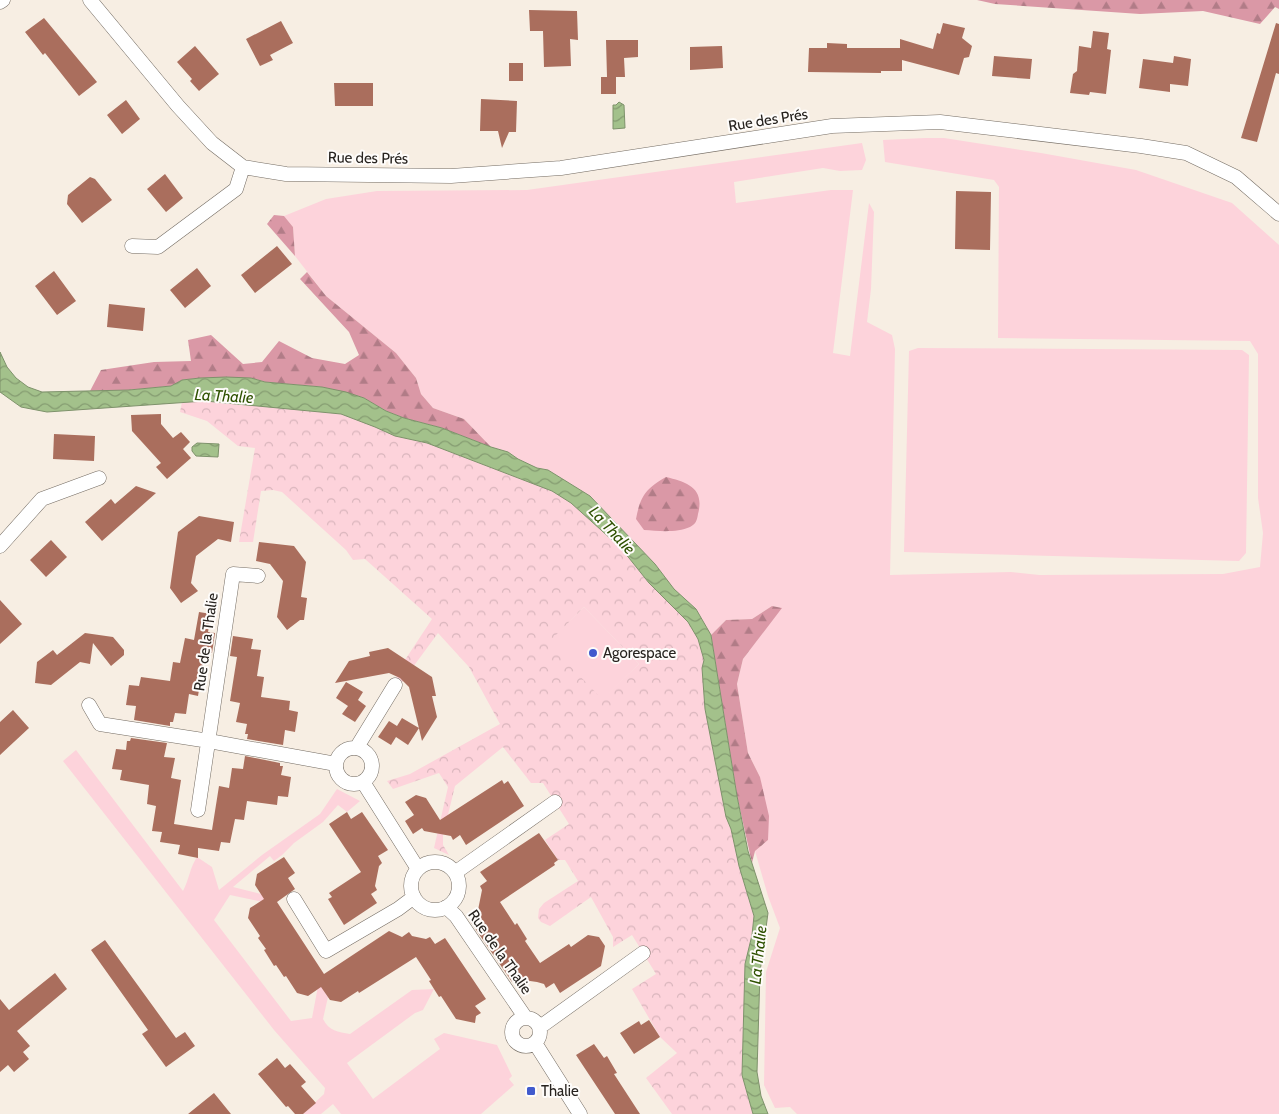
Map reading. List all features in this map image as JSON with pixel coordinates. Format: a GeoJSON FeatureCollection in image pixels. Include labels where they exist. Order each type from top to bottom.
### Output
{"type":"FeatureCollection","features":[{"type":"Feature","properties":{"kind":"street","name":"Rue des Prés"},"geometry":{"type":"LineString","coordinates":[[90,0],[178,106],[212,143],[243,167],[286,174],[451,176],[561,168],[832,126],[940,122],[1131,145],[1186,154],[1236,177],[1279,214]]}},
{"type":"Feature","properties":{"kind":"street"},"geometry":{"type":"LineString","coordinates":[[132,246],[158,247],[236,189],[243,167]]}},
{"type":"Feature","properties":{"kind":"street"},"geometry":{"type":"LineString","coordinates":[[0,546],[42,499],[99,478]]}},
{"type":"Feature","properties":{"kind":"street","name":"Rue de la Thalie"},"geometry":{"type":"LineString","coordinates":[[198,810],[232,574],[258,576]]}},
{"type":"Feature","properties":{"kind":"street"},"geometry":{"type":"LineString","coordinates":[[358,747],[395,685]]}},
{"type":"Feature","properties":{"kind":"street"},"geometry":{"type":"LineString","coordinates":[[89,705],[100,724],[336,764]]}},
{"type":"Feature","properties":{"kind":"street"},"geometry":{"type":"LineString","coordinates":[[358,747],[371,757],[373,765],[368,778],[363,782],[355,784],[342,779],[336,770],[336,764],[340,753],[345,749],[358,747]]}},
{"type":"Feature","properties":{"kind":"street"},"geometry":{"type":"LineString","coordinates":[[363,782],[418,869]]}},
{"type":"Feature","properties":{"kind":"street"},"geometry":{"type":"LineString","coordinates":[[294,899],[326,951],[414,897],[412,881],[418,869],[432,862],[440,862],[450,866],[456,872],[555,802]]}},
{"type":"Feature","properties":{"kind":"street","name":"Rue de la Thalie"},"geometry":{"type":"LineString","coordinates":[[414,897],[419,904],[426,908],[434,910],[446,908],[457,896],[460,888],[456,872]]}},
{"type":"Feature","properties":{"kind":"street","name":"Rue de la Thalie"},"geometry":{"type":"LineString","coordinates":[[446,908],[456,916],[525,1017]]}},
{"type":"Feature","properties":{"kind":"street"},"geometry":{"type":"LineString","coordinates":[[580,1114],[535,1043],[540,1037],[540,1027],[643,954]]}},
{"type":"Feature","properties":{"kind":"street","name":"Rue de la Thalie"},"geometry":{"type":"LineString","coordinates":[[535,1043],[526,1046],[521,1045],[513,1038],[512,1028],[519,1019],[525,1017],[534,1020],[540,1027]]}},
{"type":"Feature","properties":{"kind":"green space"},"geometry":{"type":"Polygon","coordinates":[[[977,0],[1279,0],[1279,9],[1275,7],[1260,24],[1203,11],[1140,14],[995,4],[977,0]]]}},
{"type":"Feature","properties":{"kind":"green space"},"geometry":{"type":"Polygon","coordinates":[[[944,138],[1136,170],[1232,203],[1279,245],[1279,1114],[797,1114],[790,1107],[775,1108],[764,1085],[766,972],[780,928],[768,896],[755,851],[768,840],[760,777],[748,753],[737,684],[743,659],[781,608],[772,606],[752,619],[726,620],[711,635],[696,609],[674,589],[655,564],[590,496],[548,470],[537,468],[508,452],[491,447],[464,419],[433,408],[421,394],[416,378],[396,353],[326,296],[295,256],[293,227],[284,216],[326,199],[377,191],[527,190],[862,143],[866,160],[862,170],[840,171],[823,168],[734,182],[736,203],[831,190],[853,190],[833,353],[850,356],[869,203],[874,212],[871,289],[867,322],[892,335],[895,349],[890,575],[1011,572],[1039,575],[1223,574],[1260,567],[1263,533],[1258,498],[1258,354],[1250,341],[998,338],[999,187],[994,180],[885,162],[883,140],[944,138]]]}},
{"type":"Feature","properties":{"kind":"green space"},"geometry":{"type":"Polygon","coordinates":[[[274,215],[284,216],[293,227],[295,256],[267,224],[274,215]]]}},
{"type":"Feature","properties":{"kind":"green space"},"geometry":{"type":"Polygon","coordinates":[[[307,272],[326,296],[396,353],[416,378],[421,394],[433,408],[464,419],[491,447],[442,428],[404,418],[386,411],[364,398],[322,387],[265,382],[251,378],[200,378],[182,380],[171,386],[90,391],[101,370],[154,362],[191,361],[188,340],[211,335],[243,364],[262,362],[279,341],[312,358],[345,364],[359,355],[349,332],[300,279],[307,272]]]}},
{"type":"Feature","properties":{"kind":"green space"},"geometry":{"type":"Polygon","coordinates":[[[918,348],[1242,350],[1249,355],[1246,553],[1239,561],[904,552],[909,351],[918,348]]]}},
{"type":"Feature","properties":{"kind":"green space"},"geometry":{"type":"Polygon","coordinates":[[[205,401],[341,414],[395,436],[427,443],[552,491],[571,503],[621,548],[649,583],[688,622],[698,639],[704,660],[702,668],[705,709],[726,817],[731,829],[739,866],[754,916],[752,935],[745,964],[742,1075],[753,1114],[672,1114],[646,1078],[677,1053],[660,1037],[632,989],[656,974],[632,935],[613,947],[613,937],[591,897],[550,926],[541,922],[538,918],[539,909],[544,903],[578,881],[565,860],[558,860],[545,840],[569,824],[543,783],[531,783],[503,747],[455,786],[443,835],[443,845],[449,855],[434,848],[448,787],[439,773],[393,789],[387,781],[410,774],[500,724],[469,667],[438,633],[402,682],[396,678],[405,660],[432,619],[365,559],[353,560],[346,550],[282,492],[273,490],[261,491],[253,542],[239,542],[255,448],[238,446],[207,421],[180,412],[182,402],[205,401]],[[584,607],[548,643],[602,699],[639,664],[584,607]]]}},
{"type":"Feature","properties":{"kind":"green space"},"geometry":{"type":"Polygon","coordinates":[[[666,477],[687,484],[696,492],[699,498],[697,520],[692,526],[685,529],[667,531],[644,530],[636,519],[642,499],[653,485],[666,477]]]}},
{"type":"Feature","properties":{"kind":"green space"},"geometry":{"type":"Polygon","coordinates":[[[772,606],[782,608],[743,659],[737,684],[748,753],[760,777],[769,816],[768,840],[755,851],[752,863],[737,796],[711,635],[726,620],[752,619],[772,606]]]}},
{"type":"Feature","properties":{"kind":"green space","name":"Agorespace"},"geometry":{"type":"Polygon","coordinates":[[[584,607],[639,664],[602,700],[547,643],[584,607]]]}},
{"type":"Feature","properties":{"kind":"green space"},"geometry":{"type":"Polygon","coordinates":[[[76,750],[183,891],[197,857],[212,867],[219,890],[262,855],[320,814],[337,789],[360,801],[347,812],[338,805],[323,822],[294,843],[282,855],[274,861],[270,856],[233,887],[269,896],[268,903],[230,895],[214,920],[291,1021],[312,1018],[319,981],[325,983],[324,991],[328,997],[323,1019],[325,1023],[338,1032],[350,1034],[412,990],[434,989],[423,1010],[415,1013],[347,1063],[373,1099],[440,1049],[434,1039],[444,1033],[497,1045],[512,1076],[509,1079],[514,1085],[481,1114],[341,1114],[333,1104],[321,1114],[303,1114],[324,1094],[325,1088],[274,1030],[63,761],[76,750]]]}},
{"type":"Feature","properties":{"kind":"water"},"geometry":{"type":"Polygon","coordinates":[[[619,102],[624,105],[625,128],[613,129],[613,105],[619,102]]]}},
{"type":"Feature","properties":{"kind":"water","name":"La Thalie"},"geometry":{"type":"Polygon","coordinates":[[[0,352],[7,367],[16,378],[28,387],[42,392],[129,390],[171,386],[182,380],[226,377],[251,378],[265,382],[322,387],[346,392],[364,398],[386,411],[404,418],[442,428],[508,452],[537,468],[548,470],[590,496],[655,564],[674,589],[696,609],[711,635],[737,796],[748,851],[768,913],[760,972],[757,1072],[761,1096],[768,1114],[753,1114],[742,1075],[745,964],[752,935],[754,916],[739,866],[731,829],[726,817],[705,709],[702,668],[704,660],[698,639],[688,622],[649,583],[621,548],[571,503],[552,491],[427,443],[395,436],[341,414],[205,401],[47,412],[21,407],[0,392],[0,352]]]}},
{"type":"Feature","properties":{"kind":"water"},"geometry":{"type":"Polygon","coordinates":[[[197,443],[219,444],[218,457],[196,456],[192,451],[192,447],[197,443]]]}},
{"type":"Feature","properties":{"kind":"building"},"geometry":{"type":"Polygon","coordinates":[[[529,10],[577,11],[578,40],[570,39],[571,66],[544,67],[543,31],[530,31],[529,10]]]}},
{"type":"Feature","properties":{"kind":"building"},"geometry":{"type":"Polygon","coordinates":[[[44,18],[97,82],[79,96],[45,53],[43,55],[25,32],[44,18]]]}},
{"type":"Feature","properties":{"kind":"building"},"geometry":{"type":"Polygon","coordinates":[[[281,21],[293,43],[270,55],[273,60],[260,66],[246,39],[281,21]]]}},
{"type":"Feature","properties":{"kind":"building"},"geometry":{"type":"Polygon","coordinates":[[[943,23],[965,28],[962,38],[972,46],[969,57],[964,58],[959,75],[902,60],[902,71],[881,71],[881,73],[808,72],[809,48],[827,48],[827,43],[847,44],[847,48],[900,48],[900,39],[933,49],[937,33],[940,34],[943,23]]]}},
{"type":"Feature","properties":{"kind":"building"},"geometry":{"type":"Polygon","coordinates":[[[1276,23],[1279,24],[1279,74],[1276,73],[1257,142],[1241,138],[1276,23]]]}},
{"type":"Feature","properties":{"kind":"building"},"geometry":{"type":"Polygon","coordinates":[[[1093,31],[1109,33],[1107,49],[1111,50],[1106,94],[1090,92],[1089,95],[1070,93],[1073,74],[1077,71],[1079,46],[1091,48],[1093,31]]]}},
{"type":"Feature","properties":{"kind":"building"},"geometry":{"type":"Polygon","coordinates":[[[606,40],[638,40],[638,57],[624,58],[625,77],[616,77],[616,94],[601,94],[601,77],[607,77],[606,40]]]}},
{"type":"Feature","properties":{"kind":"building"},"geometry":{"type":"Polygon","coordinates":[[[195,46],[219,74],[199,91],[190,81],[192,79],[177,62],[195,46]]]}},
{"type":"Feature","properties":{"kind":"building"},"geometry":{"type":"Polygon","coordinates":[[[722,46],[723,68],[690,70],[690,47],[722,46]]]}},
{"type":"Feature","properties":{"kind":"building"},"geometry":{"type":"Polygon","coordinates":[[[994,56],[1032,59],[1030,79],[992,76],[994,56]]]}},
{"type":"Feature","properties":{"kind":"building"},"geometry":{"type":"Polygon","coordinates":[[[1174,56],[1191,59],[1188,86],[1170,84],[1170,92],[1139,88],[1143,59],[1173,63],[1174,56]]]}},
{"type":"Feature","properties":{"kind":"building"},"geometry":{"type":"Polygon","coordinates":[[[509,63],[523,63],[523,81],[509,81],[509,63]]]}},
{"type":"Feature","properties":{"kind":"building"},"geometry":{"type":"Polygon","coordinates":[[[334,83],[373,83],[373,106],[335,106],[334,83]]]}},
{"type":"Feature","properties":{"kind":"building"},"geometry":{"type":"Polygon","coordinates":[[[481,99],[517,101],[516,132],[509,132],[502,148],[498,131],[480,131],[481,99]]]}},
{"type":"Feature","properties":{"kind":"building"},"geometry":{"type":"Polygon","coordinates":[[[126,100],[140,119],[122,134],[107,115],[126,100]]]}},
{"type":"Feature","properties":{"kind":"building"},"geometry":{"type":"Polygon","coordinates":[[[165,174],[183,198],[166,212],[147,189],[165,174]]]}},
{"type":"Feature","properties":{"kind":"building"},"geometry":{"type":"Polygon","coordinates":[[[90,177],[95,179],[112,200],[82,223],[67,204],[68,195],[90,177]]]}},
{"type":"Feature","properties":{"kind":"building"},"geometry":{"type":"Polygon","coordinates":[[[956,191],[991,192],[990,250],[955,249],[956,191]]]}},
{"type":"Feature","properties":{"kind":"building"},"geometry":{"type":"Polygon","coordinates":[[[277,246],[292,264],[255,293],[241,275],[277,246]]]}},
{"type":"Feature","properties":{"kind":"building"},"geometry":{"type":"Polygon","coordinates":[[[197,268],[211,286],[185,308],[170,290],[197,268]]]}},
{"type":"Feature","properties":{"kind":"building"},"geometry":{"type":"Polygon","coordinates":[[[54,271],[76,301],[57,315],[35,286],[54,271]]]}},
{"type":"Feature","properties":{"kind":"building"},"geometry":{"type":"Polygon","coordinates":[[[109,304],[145,308],[143,331],[107,327],[109,304]]]}},
{"type":"Feature","properties":{"kind":"building"},"geometry":{"type":"Polygon","coordinates":[[[161,414],[161,424],[173,438],[181,432],[190,442],[183,449],[191,458],[167,479],[156,467],[161,463],[132,431],[131,415],[161,414]]]}},
{"type":"Feature","properties":{"kind":"building"},"geometry":{"type":"Polygon","coordinates":[[[54,434],[95,436],[94,461],[53,459],[54,434]]]}},
{"type":"Feature","properties":{"kind":"building"},"geometry":{"type":"Polygon","coordinates":[[[136,486],[156,493],[102,541],[85,522],[111,499],[115,504],[136,486]]]}},
{"type":"Feature","properties":{"kind":"building"},"geometry":{"type":"Polygon","coordinates":[[[199,516],[234,522],[231,542],[218,539],[196,556],[191,583],[198,591],[181,603],[170,588],[178,532],[199,516]]]}},
{"type":"Feature","properties":{"kind":"building"},"geometry":{"type":"Polygon","coordinates":[[[51,540],[67,557],[46,577],[30,560],[51,540]]]}},
{"type":"Feature","properties":{"kind":"building"},"geometry":{"type":"Polygon","coordinates":[[[259,542],[294,546],[306,562],[301,597],[307,598],[304,620],[300,620],[287,630],[277,617],[283,581],[270,564],[256,561],[259,542]]]}},
{"type":"Feature","properties":{"kind":"building"},"geometry":{"type":"Polygon","coordinates":[[[0,600],[22,624],[0,644],[0,600]]]}},
{"type":"Feature","properties":{"kind":"building"},"geometry":{"type":"Polygon","coordinates":[[[199,612],[211,614],[208,632],[215,633],[212,653],[205,652],[198,696],[189,694],[186,714],[175,713],[170,726],[134,720],[136,706],[126,705],[129,685],[139,686],[141,677],[170,681],[173,662],[180,663],[185,638],[194,640],[199,612]]]}},
{"type":"Feature","properties":{"kind":"building"},"geometry":{"type":"Polygon","coordinates":[[[85,633],[113,637],[124,650],[124,655],[111,666],[93,643],[90,664],[80,662],[51,685],[35,683],[37,662],[53,650],[57,655],[85,633]]]}},
{"type":"Feature","properties":{"kind":"building"},"geometry":{"type":"Polygon","coordinates":[[[233,636],[253,639],[251,649],[261,650],[257,676],[264,677],[261,697],[290,701],[289,710],[298,712],[295,732],[285,730],[283,745],[247,739],[248,734],[245,734],[247,724],[236,722],[240,703],[230,701],[237,657],[230,656],[233,636]]]}},
{"type":"Feature","properties":{"kind":"building"},"geometry":{"type":"Polygon","coordinates":[[[388,648],[432,677],[436,696],[432,696],[437,717],[422,741],[409,687],[400,678],[389,673],[335,683],[349,661],[370,656],[369,652],[388,648]]]}},
{"type":"Feature","properties":{"kind":"building"},"geometry":{"type":"Polygon","coordinates":[[[346,682],[363,692],[358,700],[366,706],[355,722],[342,714],[348,706],[336,698],[346,682]]]}},
{"type":"Feature","properties":{"kind":"building"},"geometry":{"type":"Polygon","coordinates":[[[13,710],[29,728],[0,755],[0,722],[13,710]]]}},
{"type":"Feature","properties":{"kind":"building"},"geometry":{"type":"Polygon","coordinates":[[[402,718],[419,728],[408,745],[396,737],[391,745],[378,737],[389,721],[397,726],[402,718]]]}},
{"type":"Feature","properties":{"kind":"building"},"geometry":{"type":"Polygon","coordinates":[[[131,738],[167,743],[164,757],[175,758],[171,778],[181,780],[174,824],[212,830],[219,786],[229,788],[232,768],[243,769],[245,756],[280,763],[280,766],[283,766],[281,775],[291,777],[288,797],[278,796],[277,805],[247,801],[244,820],[235,819],[230,843],[221,842],[219,851],[198,848],[198,858],[178,854],[180,845],[160,842],[162,832],[152,831],[156,806],[147,804],[149,785],[120,780],[122,770],[112,769],[116,749],[126,750],[127,741],[130,741],[131,738]]]}},
{"type":"Feature","properties":{"kind":"building"},"geometry":{"type":"Polygon","coordinates":[[[502,780],[504,784],[508,781],[524,806],[466,845],[460,835],[453,840],[451,836],[424,831],[422,828],[413,834],[405,821],[414,815],[405,802],[416,795],[426,798],[440,820],[502,780]]]}},
{"type":"Feature","properties":{"kind":"building"},"geometry":{"type":"Polygon","coordinates":[[[347,812],[351,819],[362,812],[388,850],[378,856],[382,863],[379,866],[375,886],[377,890],[371,894],[377,903],[344,925],[328,899],[332,897],[329,893],[361,872],[329,824],[347,812]]]}},
{"type":"Feature","properties":{"kind":"building"},"geometry":{"type":"Polygon","coordinates":[[[539,833],[558,860],[554,863],[555,865],[500,902],[515,925],[517,923],[527,939],[525,941],[540,963],[569,944],[571,947],[588,935],[599,937],[605,946],[601,966],[560,993],[554,983],[546,988],[544,984],[537,982],[530,981],[526,983],[521,976],[512,982],[470,921],[481,915],[478,910],[482,890],[480,886],[487,881],[480,872],[539,833]]]}},
{"type":"Feature","properties":{"kind":"building"},"geometry":{"type":"Polygon","coordinates":[[[284,857],[295,873],[288,878],[295,889],[277,902],[324,974],[389,931],[402,937],[409,932],[412,936],[426,939],[430,937],[435,944],[445,938],[486,999],[475,1006],[481,1013],[476,1016],[475,1023],[456,1019],[441,996],[439,997],[429,981],[431,980],[416,957],[359,993],[358,991],[341,1002],[330,1000],[321,987],[308,996],[297,993],[286,976],[284,977],[276,965],[274,966],[258,938],[260,936],[248,918],[250,908],[264,899],[255,885],[257,874],[284,857]]]}},
{"type":"Feature","properties":{"kind":"building"},"geometry":{"type":"Polygon","coordinates":[[[105,940],[176,1038],[185,1032],[195,1046],[166,1067],[142,1034],[148,1030],[91,950],[105,940]]]}},
{"type":"Feature","properties":{"kind":"building"},"geometry":{"type":"Polygon","coordinates":[[[55,973],[67,989],[17,1031],[30,1046],[23,1052],[29,1059],[14,1072],[8,1065],[0,1072],[0,999],[9,1010],[55,973]]]}},
{"type":"Feature","properties":{"kind":"building"},"geometry":{"type":"Polygon","coordinates":[[[649,1020],[660,1037],[634,1054],[620,1033],[639,1021],[641,1025],[649,1020]]]}},
{"type":"Feature","properties":{"kind":"building"},"geometry":{"type":"Polygon","coordinates":[[[594,1044],[604,1058],[607,1056],[617,1073],[614,1074],[640,1114],[615,1114],[576,1055],[594,1044]]]}},
{"type":"Feature","properties":{"kind":"building"},"geometry":{"type":"Polygon","coordinates":[[[277,1058],[285,1068],[290,1064],[306,1082],[301,1086],[316,1103],[303,1114],[295,1114],[288,1106],[286,1107],[258,1074],[277,1058]]]}},
{"type":"Feature","properties":{"kind":"building"},"geometry":{"type":"Polygon","coordinates":[[[214,1093],[231,1114],[188,1114],[214,1093]]]}},
{"type":"Feature","properties":{"kind":"place","name":"Agorespace"},"geometry":{"type":"Point","coordinates":[593,653]}},
{"type":"Feature","properties":{"kind":"place","name":"Thalie"},"geometry":{"type":"Point","coordinates":[531,1091]}}]}
